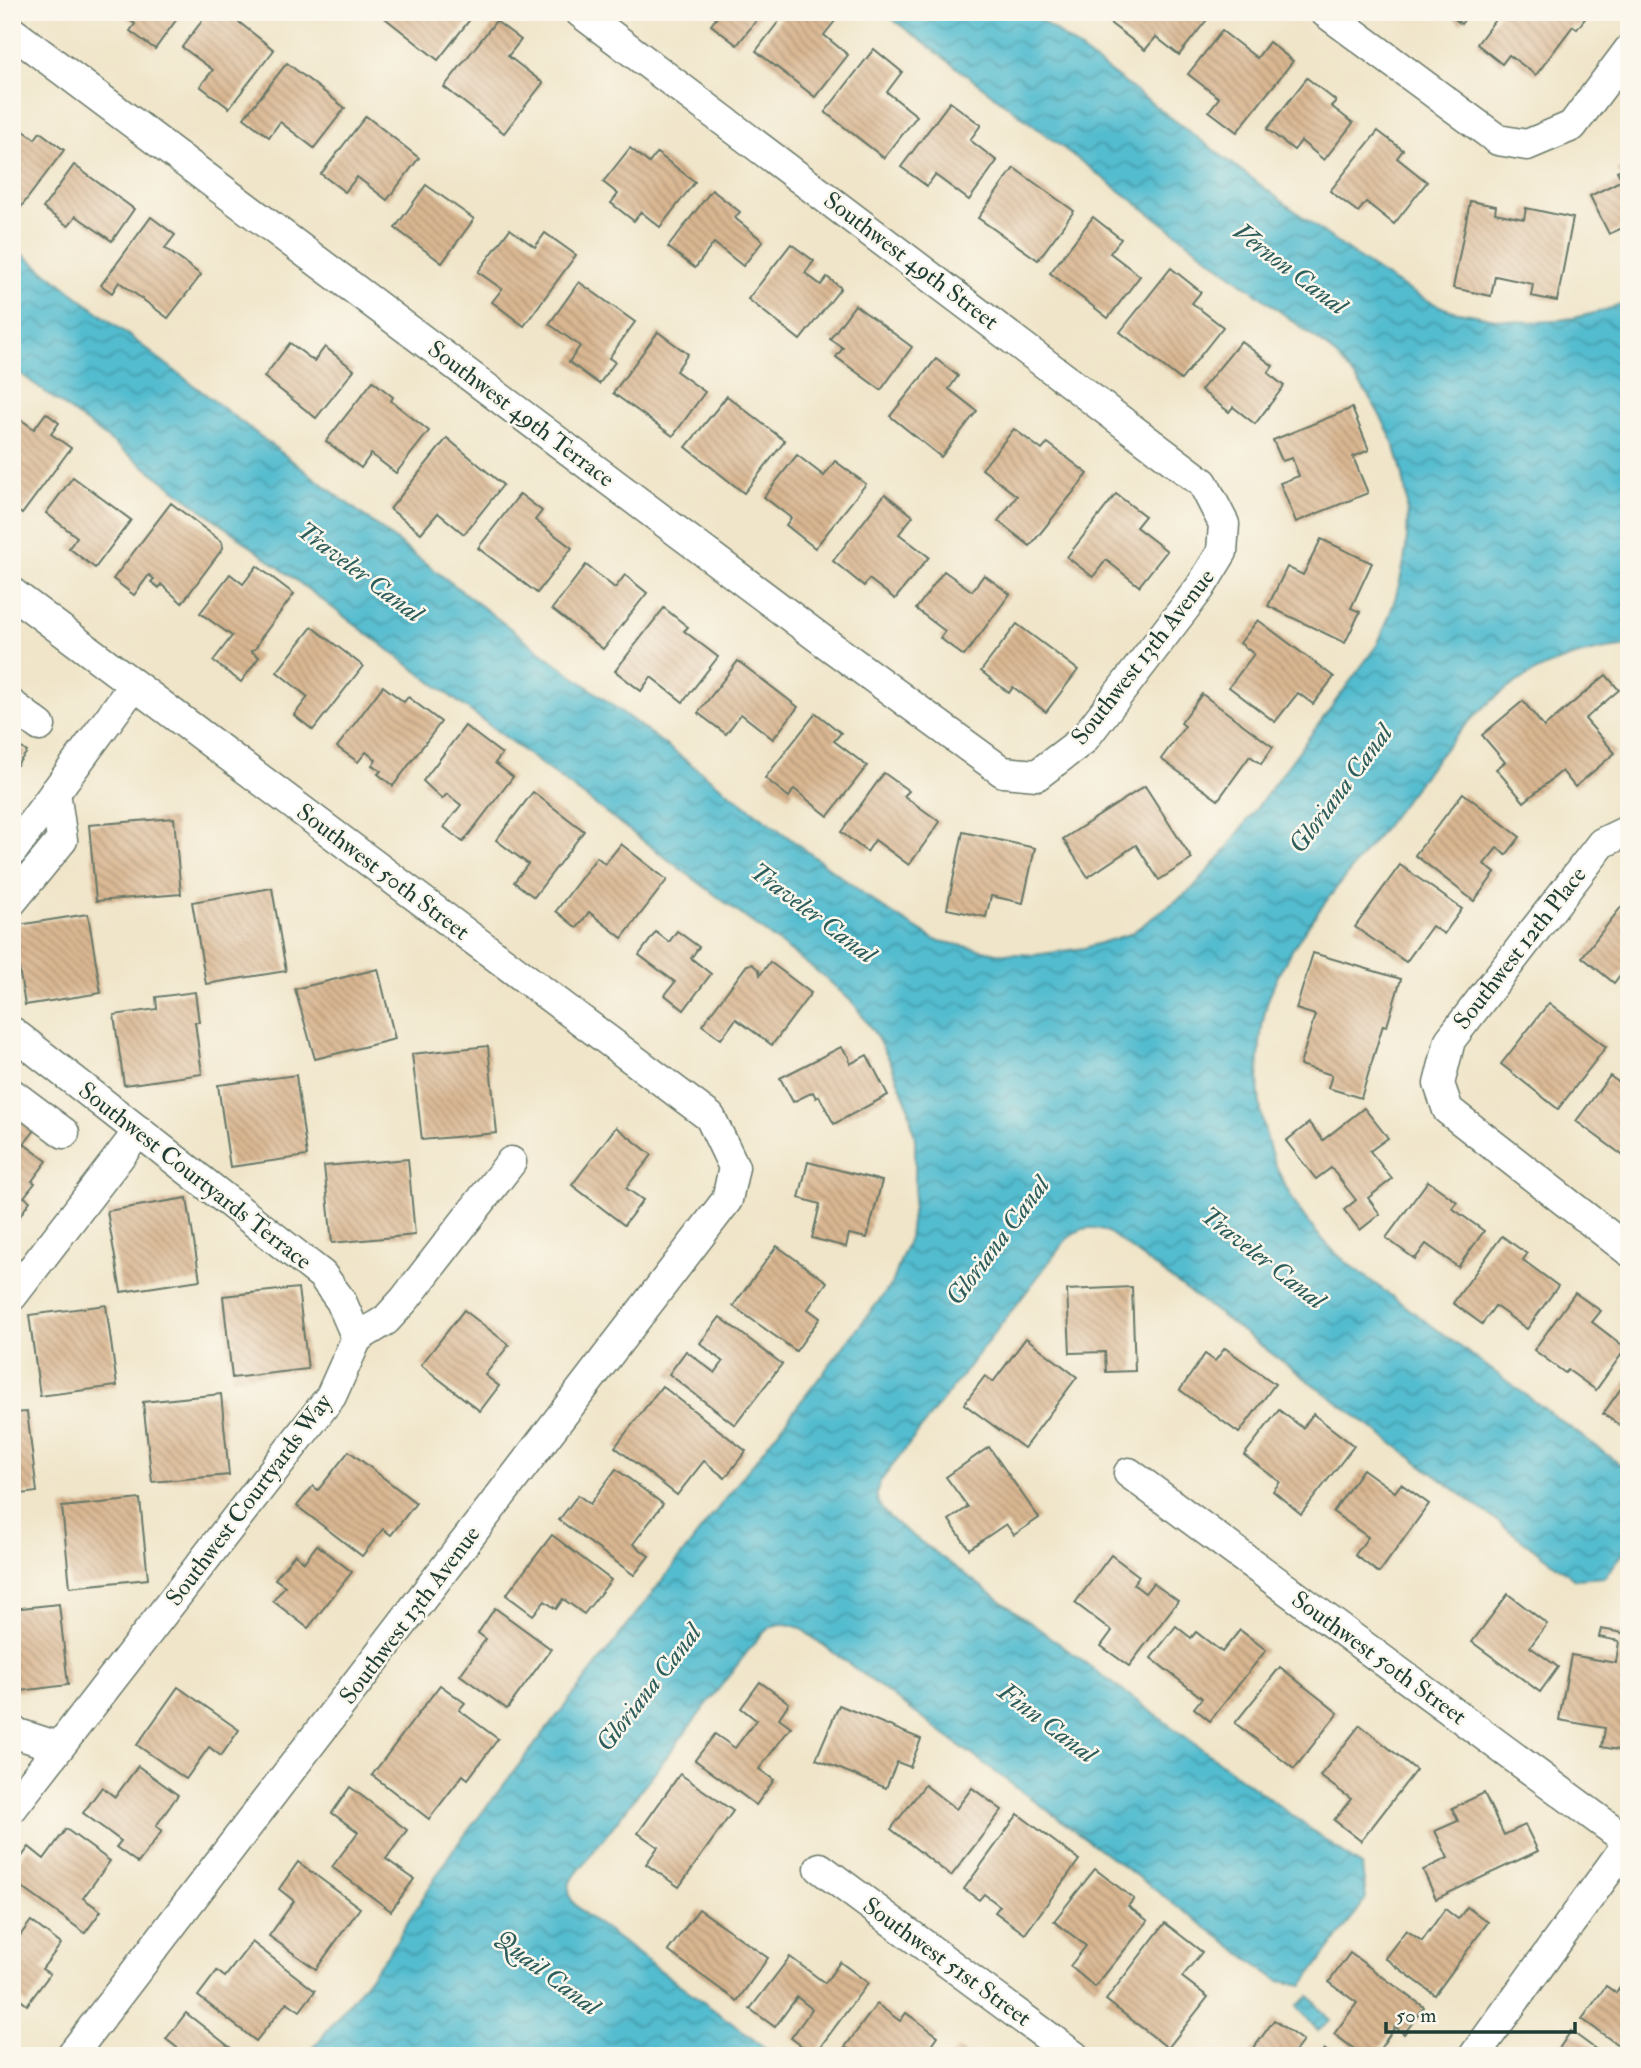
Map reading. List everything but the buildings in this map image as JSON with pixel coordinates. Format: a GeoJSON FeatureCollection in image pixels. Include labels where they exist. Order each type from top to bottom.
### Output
{"type":"FeatureCollection","features":[{"type":"Feature","properties":{"kind":"street","name":"Southwest 49th Street"},"geometry":{"type":"LineString","coordinates":[[580,12],[1203,482],[1224,524]]}},
{"type":"Feature","properties":{"kind":"street"},"geometry":{"type":"LineString","coordinates":[[1325,12],[1499,140],[1527,145],[1572,126],[1629,50]]}},
{"type":"Feature","properties":{"kind":"street","name":"Southwest 49th Terrace"},"geometry":{"type":"LineString","coordinates":[[12,32],[822,640],[1003,772],[1037,775]]}},
{"type":"Feature","properties":{"kind":"street","name":"Southwest 13th Avenue"},"geometry":{"type":"LineString","coordinates":[[1037,775],[1083,740],[1200,588],[1222,552],[1224,524]]}},
{"type":"Feature","properties":{"kind":"street","name":"Southwest 50th Street"},"geometry":{"type":"LineString","coordinates":[[12,593],[710,1117],[734,1167]]}},
{"type":"Feature","properties":{"kind":"street"},"geometry":{"type":"LineString","coordinates":[[12,850],[134,685]]}},
{"type":"Feature","properties":{"kind":"street"},"geometry":{"type":"LineString","coordinates":[[12,705],[40,726]]}},
{"type":"Feature","properties":{"kind":"street"},"geometry":{"type":"LineString","coordinates":[[12,901],[62,840],[55,792]]}},
{"type":"Feature","properties":{"kind":"street","name":"Southwest 12th Place"},"geometry":{"type":"LineString","coordinates":[[1627,830],[1602,843],[1450,1040],[1439,1084],[1448,1110],[1629,1251]]}},
{"type":"Feature","properties":{"kind":"street","name":"Southwest Courtyards Terrace"},"geometry":{"type":"LineString","coordinates":[[12,1032],[322,1275],[341,1301],[357,1338]]}},
{"type":"Feature","properties":{"kind":"street"},"geometry":{"type":"LineString","coordinates":[[12,1094],[64,1133]]}},
{"type":"Feature","properties":{"kind":"street"},"geometry":{"type":"LineString","coordinates":[[12,1296],[139,1131]]}},
{"type":"Feature","properties":{"kind":"street"},"geometry":{"type":"LineString","coordinates":[[357,1338],[386,1320],[405,1299],[511,1162]]}},
{"type":"Feature","properties":{"kind":"street","name":"Southwest 13th Avenue"},"geometry":{"type":"LineString","coordinates":[[71,2056],[727,1200],[734,1167]]}},
{"type":"Feature","properties":{"kind":"street","name":"Southwest Courtyards Way"},"geometry":{"type":"LineString","coordinates":[[12,1808],[331,1396],[357,1338]]}},
{"type":"Feature","properties":{"kind":"street","name":"Southwest 50th Street"},"geometry":{"type":"LineString","coordinates":[[1129,1474],[1629,1842]]}},
{"type":"Feature","properties":{"kind":"street"},"geometry":{"type":"LineString","coordinates":[[12,1732],[58,1746]]}},
{"type":"Feature","properties":{"kind":"street"},"geometry":{"type":"LineString","coordinates":[[1474,2056],[1629,1842]]}},
{"type":"Feature","properties":{"kind":"street","name":"Southwest 51st Street"},"geometry":{"type":"LineString","coordinates":[[820,1868],[1074,2056]]}},
{"type":"Feature","properties":{"kind":"water"},"geometry":{"type":"Polygon","coordinates":[[[883,12],[1030,12],[1347,250],[1394,282],[1444,308],[1496,319],[1534,322],[1572,318],[1629,302],[1629,646],[1584,654],[1546,667],[1513,685],[1485,707],[1434,762],[1319,911],[1277,977],[1264,1014],[1259,1087],[1268,1144],[1278,1172],[1291,1197],[1326,1244],[1348,1264],[1629,1471],[1629,1545],[1605,1577],[1575,1579],[1111,1234],[1099,1229],[1082,1229],[1066,1240],[880,1482],[877,1489],[878,1501],[880,1507],[898,1525],[1362,1867],[1366,1899],[1303,1985],[1279,1981],[800,1628],[782,1624],[767,1629],[758,1638],[570,1882],[569,1888],[572,1902],[587,1916],[776,2056],[307,2056],[390,1951],[450,1854],[892,1284],[909,1237],[915,1190],[915,1139],[908,1105],[891,1063],[875,1034],[854,1004],[826,978],[12,367],[12,246],[532,645],[880,906],[935,940],[997,953],[1035,955],[1084,948],[1130,934],[1192,889],[1222,855],[1377,645],[1393,604],[1404,564],[1407,525],[1405,486],[1395,450],[1379,414],[1356,379],[1326,346],[883,12]]]}},
{"type":"Feature","properties":{"kind":"water"},"geometry":{"type":"Polygon","coordinates":[[[1309,1996],[1330,2021],[1318,2031],[1297,2006],[1309,1996]]]}},
{"type":"Feature","properties":{"kind":"water label","name":"Vernon Canal"},"geometry":{"type":"Point","coordinates":[1290,269]}},
{"type":"Feature","properties":{"kind":"water label","name":"Traveler Canal"},"geometry":{"type":"Point","coordinates":[360,572]}},
{"type":"Feature","properties":{"kind":"water label","name":"Gloriana Canal"},"geometry":{"type":"Point","coordinates":[1341,789]}},
{"type":"Feature","properties":{"kind":"water label","name":"Traveler Canal"},"geometry":{"type":"Point","coordinates":[813,913]}},
{"type":"Feature","properties":{"kind":"water label","name":"Gloriana Canal"},"geometry":{"type":"Point","coordinates":[998,1241]}},
{"type":"Feature","properties":{"kind":"water label","name":"Traveler Canal"},"geometry":{"type":"Point","coordinates":[1263,1258]}},
{"type":"Feature","properties":{"kind":"water label","name":"Gloriana Canal"},"geometry":{"type":"Point","coordinates":[649,1688]}},
{"type":"Feature","properties":{"kind":"water label","name":"Finn Canal"},"geometry":{"type":"Point","coordinates":[1047,1723]}},
{"type":"Feature","properties":{"kind":"water label","name":"Quail Canal"},"geometry":{"type":"Point","coordinates":[547,1973]}}]}
